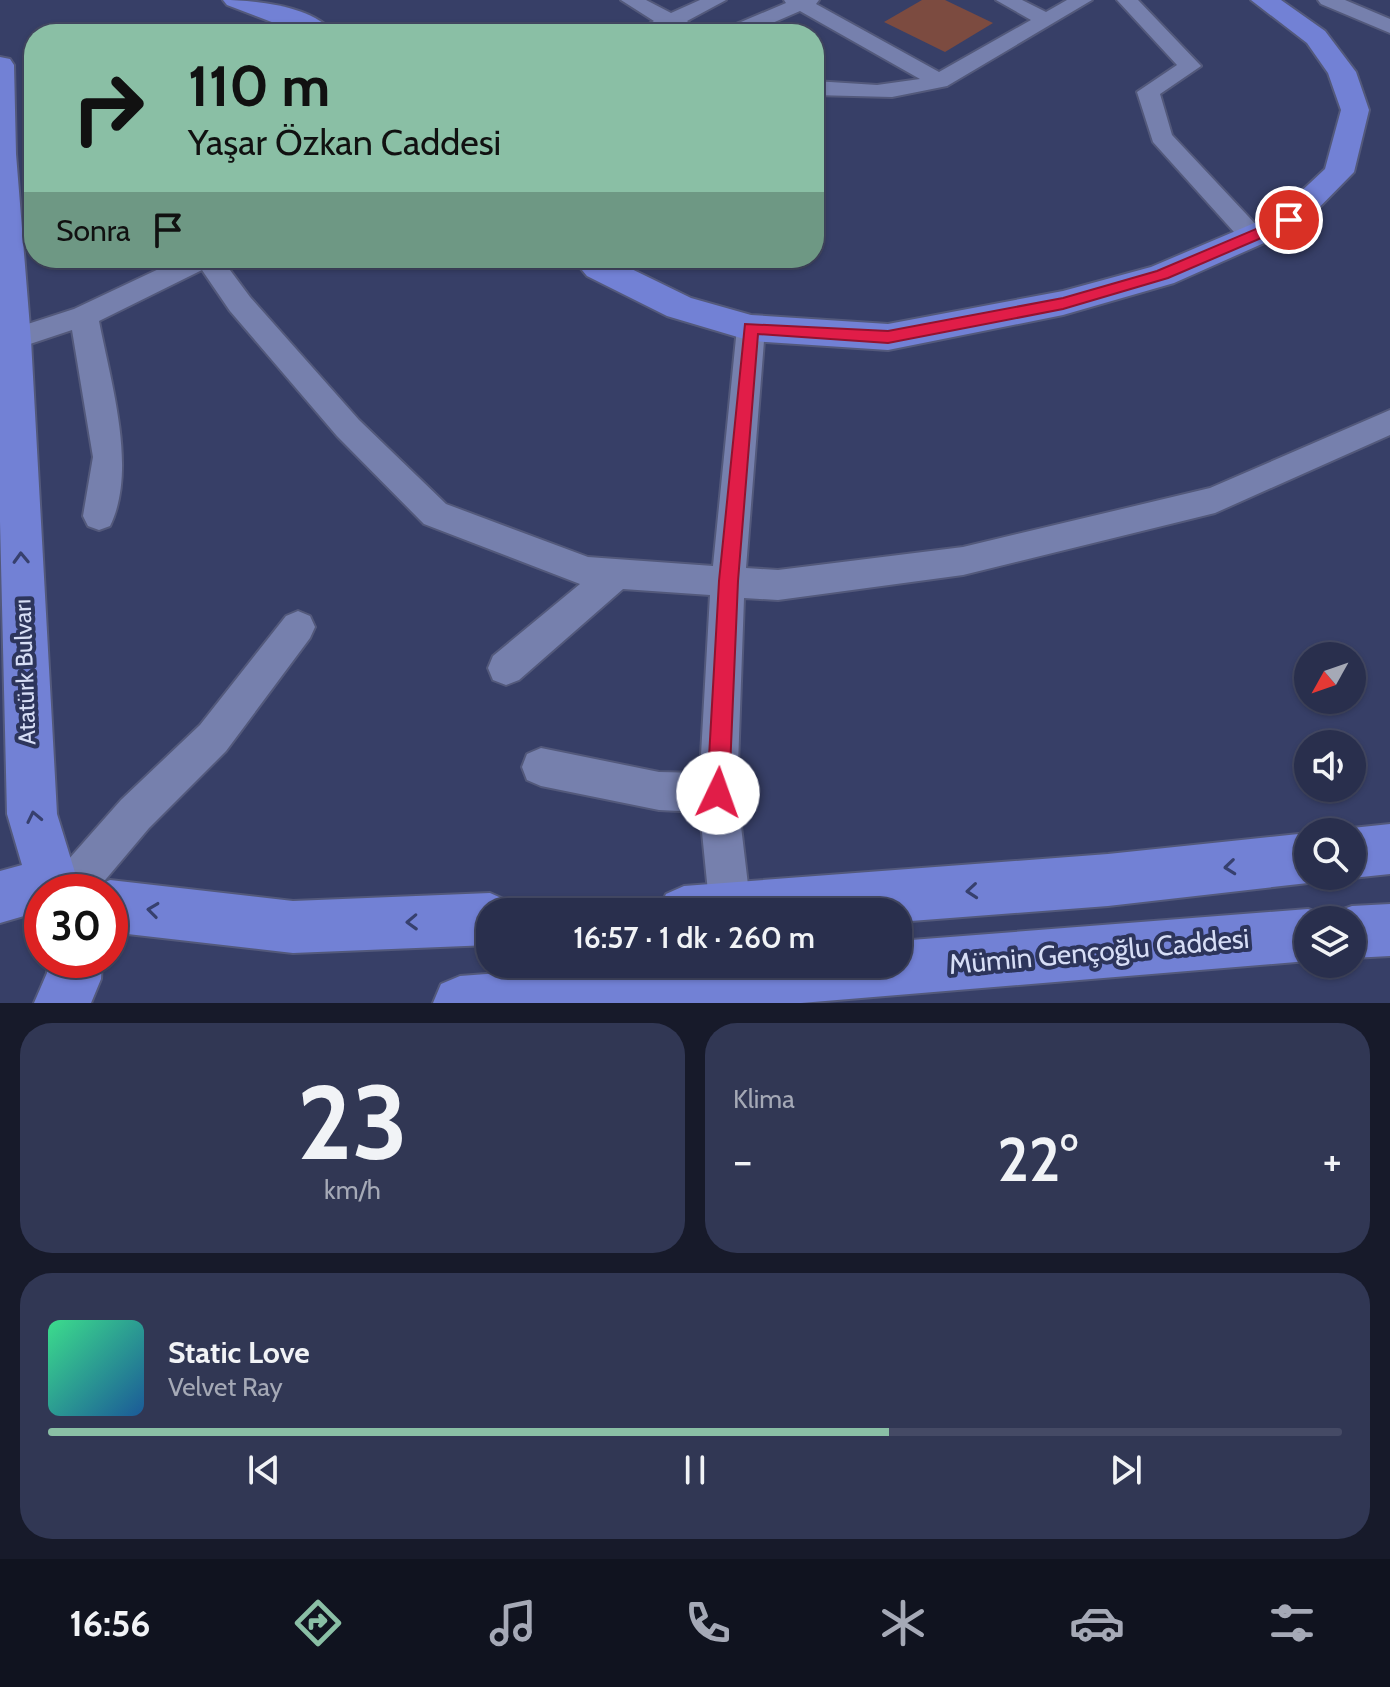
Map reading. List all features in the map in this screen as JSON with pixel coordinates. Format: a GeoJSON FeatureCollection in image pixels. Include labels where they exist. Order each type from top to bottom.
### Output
{"type":"FeatureCollection","features":[{"type":"Feature","properties":{"kind":"main road"},"geometry":{"type":"LineString","coordinates":[[236,0],[306,24]]}},
{"type":"Feature","properties":{"kind":"main road"},"geometry":{"type":"LineString","coordinates":[[599,268],[679,307],[751,328],[888,337],[1063,303],[1162,275],[1289,220],[1339,172],[1355,110],[1342,72],[1316,37],[1264,0]]}},
{"type":"Feature","properties":{"kind":"main road","name":"Atatürk Bulvarı"},"geometry":{"type":"LineString","coordinates":[[0,65],[6,342],[32,814],[50,874]]}},
{"type":"Feature","properties":{"kind":"main road"},"geometry":{"type":"LineString","coordinates":[[1366,852],[1390,849]]}},
{"type":"Feature","properties":{"kind":"main road"},"geometry":{"type":"LineString","coordinates":[[875,898],[1108,880],[1294,860]]}},
{"type":"Feature","properties":{"kind":"main road"},"geometry":{"type":"LineString","coordinates":[[0,897],[24,890]]}},
{"type":"Feature","properties":{"kind":"main road"},"geometry":{"type":"LineString","coordinates":[[128,908],[293,927],[476,920]]}},
{"type":"Feature","properties":{"kind":"main road"},"geometry":{"type":"LineString","coordinates":[[1366,931],[1390,930]]}},
{"type":"Feature","properties":{"kind":"main road","name":"Mümin Gençoğlu Caddesi"},"geometry":{"type":"LineString","coordinates":[[460,1003],[659,991],[1179,943],[1294,936]]}},
{"type":"Feature","properties":{"kind":"main road"},"geometry":{"type":"LineString","coordinates":[[61,1003],[74,978]]}},
{"type":"Feature","properties":{"kind":"street"},"geometry":{"type":"LineString","coordinates":[[631,0],[676,24]]}},
{"type":"Feature","properties":{"kind":"street"},"geometry":{"type":"LineString","coordinates":[[664,24],[716,0]]}},
{"type":"Feature","properties":{"kind":"street"},"geometry":{"type":"LineString","coordinates":[[1006,0],[1046,20]]}},
{"type":"Feature","properties":{"kind":"street"},"geometry":{"type":"LineString","coordinates":[[824,89],[867,94],[918,88],[939,81],[1082,0]]}},
{"type":"Feature","properties":{"kind":"street"},"geometry":{"type":"LineString","coordinates":[[1127,0],[1190,66],[1148,92],[1161,137],[1252,236]]}},
{"type":"Feature","properties":{"kind":"street"},"geometry":{"type":"LineString","coordinates":[[1328,0],[1390,27]]}},
{"type":"Feature","properties":{"kind":"street"},"geometry":{"type":"LineString","coordinates":[[751,24],[801,1],[939,81]]}},
{"type":"Feature","properties":{"kind":"street"},"geometry":{"type":"LineString","coordinates":[[6,342],[84,316],[185,268]]}},
{"type":"Feature","properties":{"kind":"street"},"geometry":{"type":"LineString","coordinates":[[213,268],[240,304],[348,428],[435,514],[588,572],[778,585],[963,561],[1215,500],[1390,422]]}},
{"type":"Feature","properties":{"kind":"street"},"geometry":{"type":"LineString","coordinates":[[84,316],[108,457],[99,516]]}},
{"type":"Feature","properties":{"kind":"street"},"geometry":{"type":"LineString","coordinates":[[708,898],[718,793],[728,581],[751,328]]}},
{"type":"Feature","properties":{"kind":"street"},"geometry":{"type":"LineString","coordinates":[[506,668],[616,574]]}},
{"type":"Feature","properties":{"kind":"street"},"geometry":{"type":"LineString","coordinates":[[83,874],[135,814],[213,738],[298,627]]}},
{"type":"Feature","properties":{"kind":"street"},"geometry":{"type":"LineString","coordinates":[[541,767],[659,791],[718,793]]}},
{"type":"Feature","properties":{"kind":"building"},"geometry":{"type":"Polygon","coordinates":[[[922,0],[945,0],[993,23],[945,52],[884,22],[922,0]]]}},
{"type":"Feature","properties":{"kind":"route"},"geometry":{"type":"LineString","coordinates":[[718,793],[728,581],[751,328],[888,337],[1063,303],[1162,275],[1289,220]]}}]}
